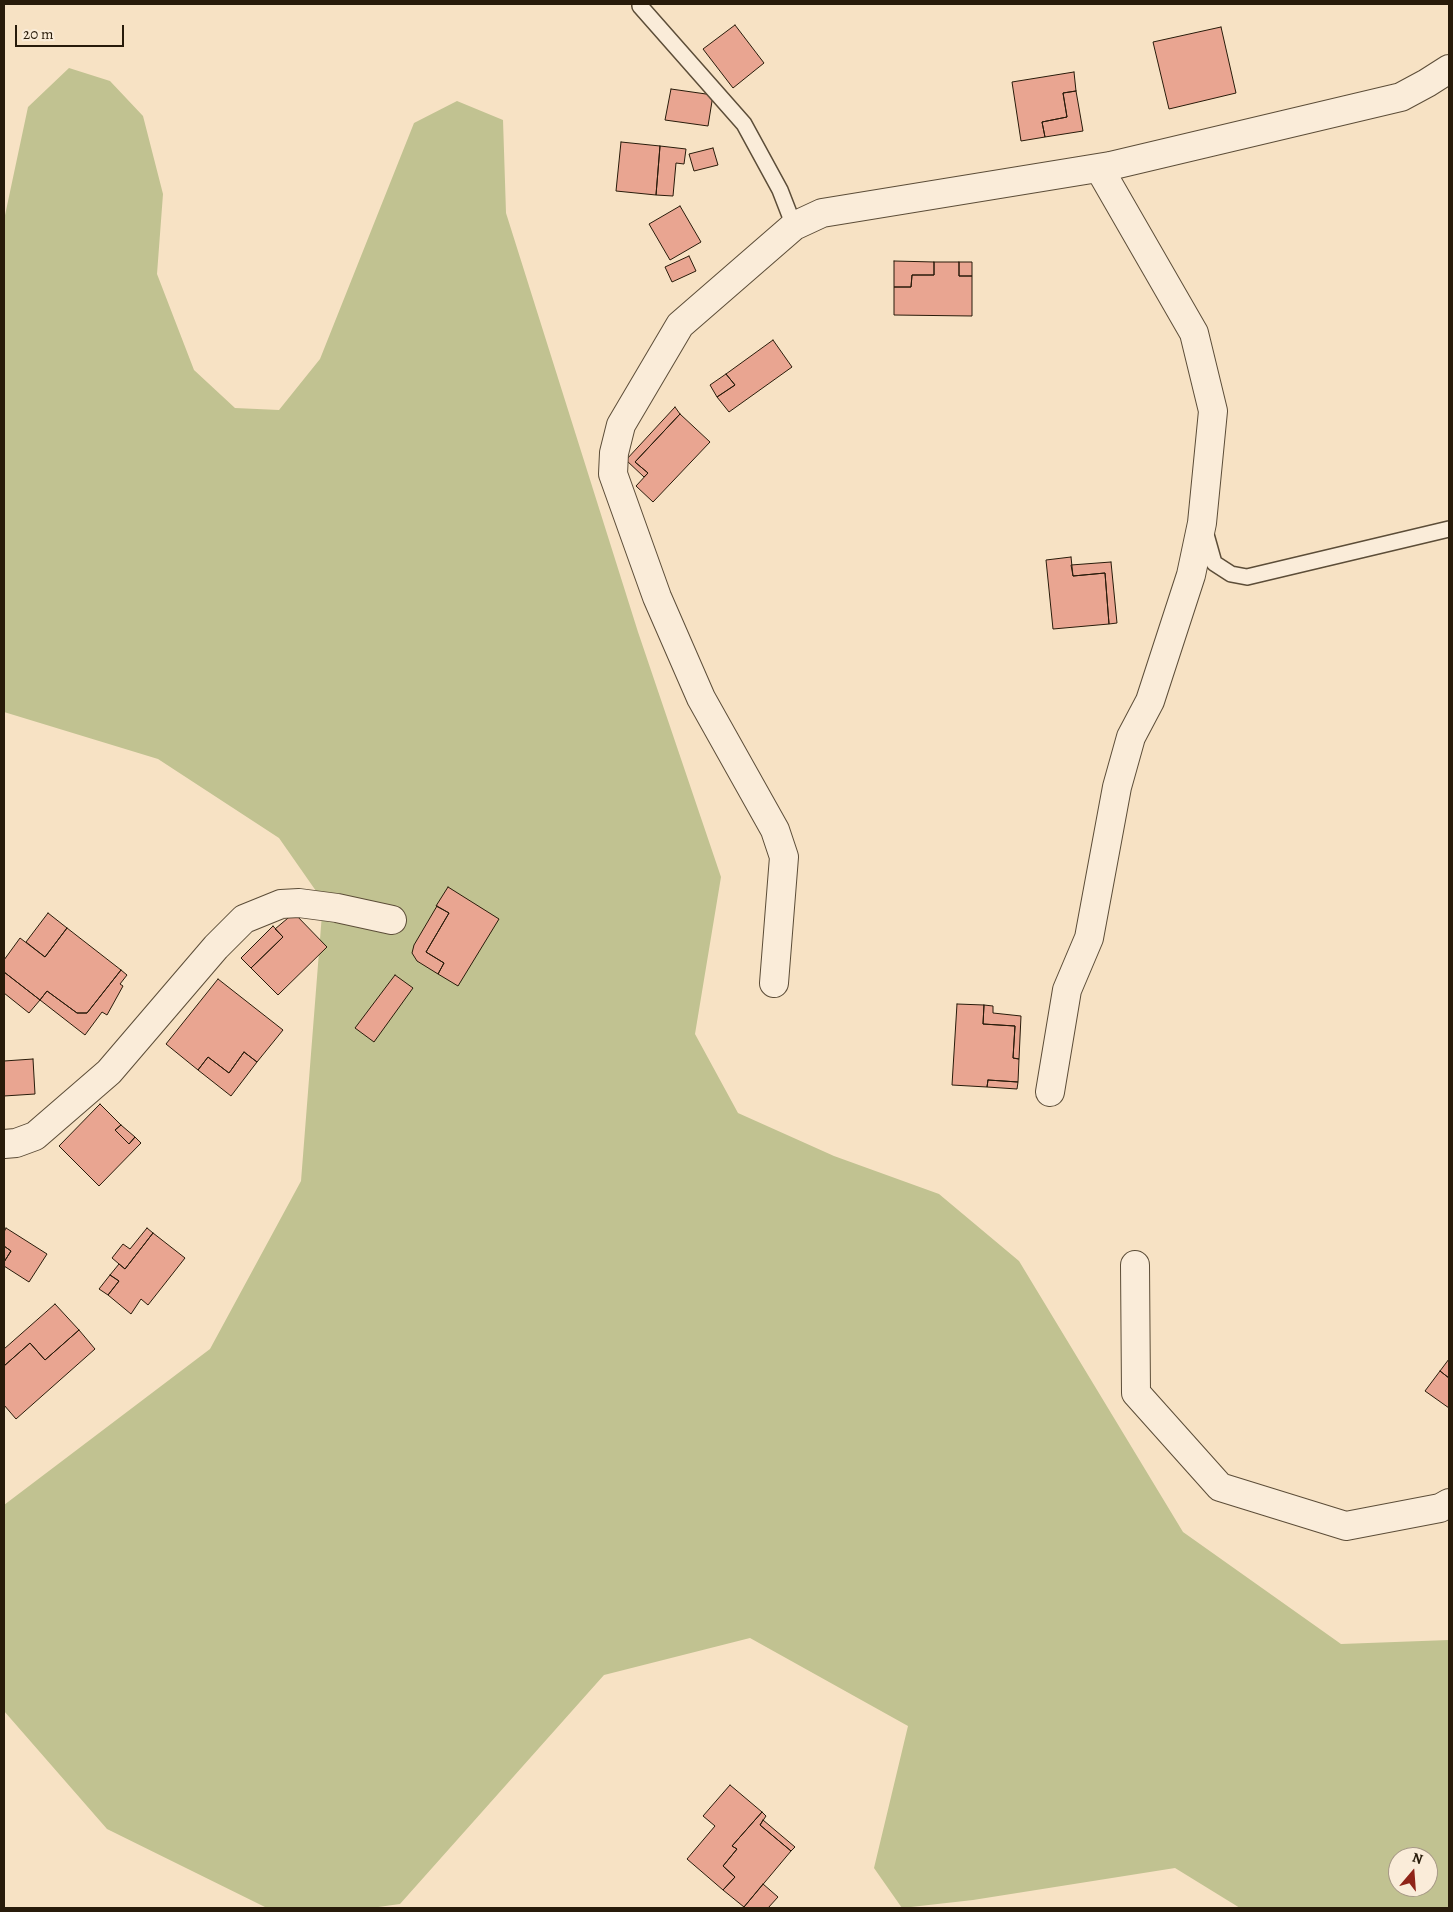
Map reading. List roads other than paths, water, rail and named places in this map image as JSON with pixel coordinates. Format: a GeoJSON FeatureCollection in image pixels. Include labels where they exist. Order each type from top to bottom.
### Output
{"type":"FeatureCollection","features":[{"type":"Feature","properties":{"kind":"street"},"geometry":{"type":"LineString","coordinates":[[774,983],[784,857],[774,830],[701,698],[657,597],[613,474],[614,453],[621,425],[680,325],[794,226],[822,213],[1099,168],[1401,96],[1449,69]]}},
{"type":"Feature","properties":{"kind":"street"},"geometry":{"type":"LineString","coordinates":[[1050,1092],[1067,990],[1089,938],[1117,787],[1131,737],[1150,700],[1191,575],[1202,523],[1213,411],[1194,333],[1099,168]]}},
{"type":"Feature","properties":{"kind":"street"},"geometry":{"type":"LineString","coordinates":[[4,1144],[16,1143],[35,1136],[109,1072],[216,947],[244,919],[281,904],[299,903],[337,908],[392,920]]}},
{"type":"Feature","properties":{"kind":"street"},"geometry":{"type":"LineString","coordinates":[[1136,1264],[1136,1393],[1220,1487],[1346,1526],[1440,1508],[1449,1503]]}},
{"type":"Feature","properties":{"kind":"lane"},"geometry":{"type":"LineString","coordinates":[[640,6],[744,124],[780,190],[794,226]]}},
{"type":"Feature","properties":{"kind":"lane"},"geometry":{"type":"LineString","coordinates":[[1202,523],[1214,563],[1231,574],[1247,577],[1449,529]]}}]}
